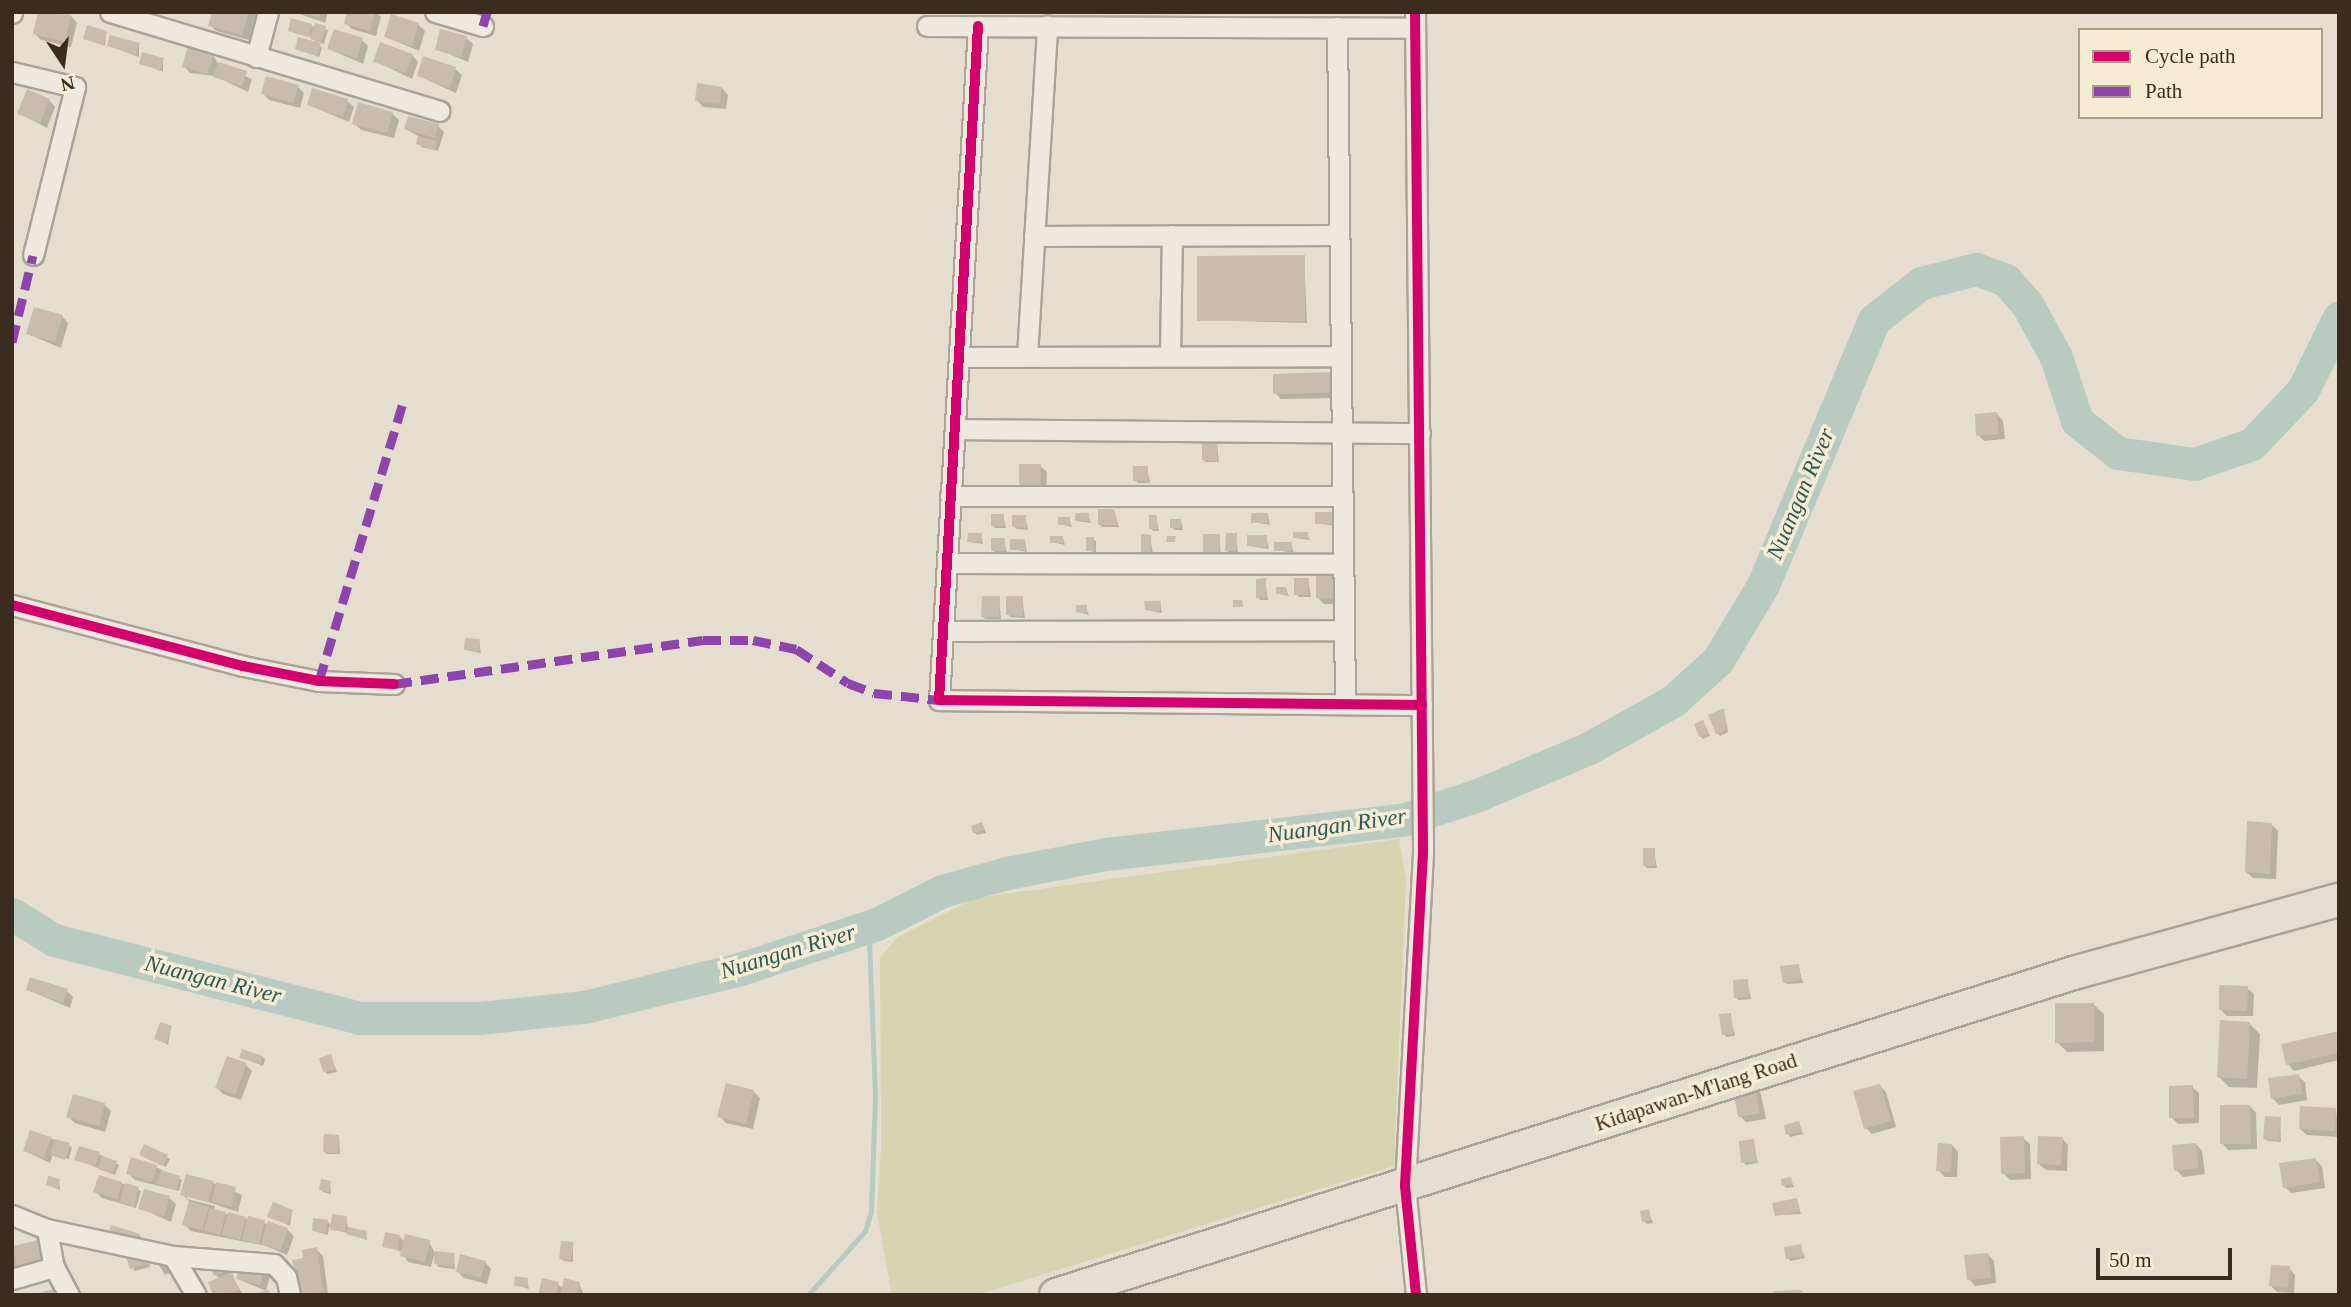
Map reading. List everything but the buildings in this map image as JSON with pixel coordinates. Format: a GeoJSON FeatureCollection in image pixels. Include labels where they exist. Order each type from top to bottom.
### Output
{"type":"FeatureCollection","features":[{"type":"Feature","properties":{"kind":"main road","name":"Kidapawan-M'lang Road"},"geometry":{"type":"LineString","coordinates":[[1056,1295],[2077,972],[2339,900]]}},
{"type":"Feature","properties":{"kind":"street"},"geometry":{"type":"LineString","coordinates":[[110,12],[439,111]]}},
{"type":"Feature","properties":{"kind":"street"},"geometry":{"type":"LineString","coordinates":[[256,57],[268,12]]}},
{"type":"Feature","properties":{"kind":"street"},"geometry":{"type":"LineString","coordinates":[[435,12],[483,26]]}},
{"type":"Feature","properties":{"kind":"street"},"geometry":{"type":"LineString","coordinates":[[927,26],[1337,27],[1415,20],[1423,853],[1405,1186],[1416,1295]]}},
{"type":"Feature","properties":{"kind":"street"},"geometry":{"type":"LineString","coordinates":[[978,26],[939,700],[1422,705]]}},
{"type":"Feature","properties":{"kind":"street"},"geometry":{"type":"LineString","coordinates":[[1027,356],[1047,26]]}},
{"type":"Feature","properties":{"kind":"street"},"geometry":{"type":"LineString","coordinates":[[1337,27],[1345,704]]}},
{"type":"Feature","properties":{"kind":"street"},"geometry":{"type":"LineString","coordinates":[[12,72],[75,87],[33,255]]}},
{"type":"Feature","properties":{"kind":"street"},"geometry":{"type":"LineString","coordinates":[[1170,356],[1171,235]]}},
{"type":"Feature","properties":{"kind":"street"},"geometry":{"type":"LineString","coordinates":[[1034,236],[1339,235]]}},
{"type":"Feature","properties":{"kind":"street"},"geometry":{"type":"LineString","coordinates":[[959,357],[1341,356]]}},
{"type":"Feature","properties":{"kind":"street"},"geometry":{"type":"LineString","coordinates":[[955,429],[1420,433]]}},
{"type":"Feature","properties":{"kind":"street"},"geometry":{"type":"LineString","coordinates":[[950,496],[1342,496]]}},
{"type":"Feature","properties":{"kind":"street"},"geometry":{"type":"LineString","coordinates":[[947,563],[1343,564]]}},
{"type":"Feature","properties":{"kind":"street"},"geometry":{"type":"LineString","coordinates":[[12,605],[243,666],[352,685],[394,684]]}},
{"type":"Feature","properties":{"kind":"street"},"geometry":{"type":"LineString","coordinates":[[943,631],[1344,630]]}},
{"type":"Feature","properties":{"kind":"street"},"geometry":{"type":"LineString","coordinates":[[12,1215],[40,1225],[173,1256],[274,1264],[286,1277],[289,1295]]}},
{"type":"Feature","properties":{"kind":"street"},"geometry":{"type":"LineString","coordinates":[[12,1222],[40,1225]]}},
{"type":"Feature","properties":{"kind":"street"},"geometry":{"type":"LineString","coordinates":[[40,1225],[54,1267],[69,1295]]}},
{"type":"Feature","properties":{"kind":"street"},"geometry":{"type":"LineString","coordinates":[[173,1256],[196,1295]]}},
{"type":"Feature","properties":{"kind":"street"},"geometry":{"type":"LineString","coordinates":[[12,1279],[54,1267]]}},
{"type":"Feature","properties":{"kind":"green space"},"geometry":{"type":"Polygon","coordinates":[[[1399,839],[1406,880],[1394,1166],[977,1295],[892,1295],[877,1213],[881,1144],[880,957],[898,937],[975,898],[1399,839]]]}},
{"type":"Feature","properties":{"kind":"waterway","name":"Nuangan River"},"geometry":{"type":"LineString","coordinates":[[12,914],[54,940],[360,1018],[479,1018],[584,1007],[740,969],[877,924],[942,891],[1007,873],[1106,854],[1402,820],[1478,795],[1589,748],[1673,701],[1718,660],[1763,585],[1874,320],[1921,283],[1976,269],[2006,280],[2027,304],[2056,357],[2077,421],[2118,453],[2194,464],[2252,444],[2303,390],[2339,317]]}},
{"type":"Feature","properties":{"kind":"waterway"},"geometry":{"type":"LineString","coordinates":[[808,1295],[865,1231],[871,1211],[875,1095],[869,942],[877,924]]}},
{"type":"Feature","properties":{"kind":"marked path"},"geometry":{"type":"LineString","coordinates":[[483,26],[487,12]]}},
{"type":"Feature","properties":{"kind":"marked path"},"geometry":{"type":"LineString","coordinates":[[12,342],[33,255]]}},
{"type":"Feature","properties":{"kind":"marked path"},"geometry":{"type":"LineString","coordinates":[[319,681],[404,399]]}},
{"type":"Feature","properties":{"kind":"marked path"},"geometry":{"type":"LineString","coordinates":[[394,684],[703,640],[753,640],[796,649],[848,683],[874,693],[939,700]]}},
{"type":"Feature","properties":{"kind":"cycle path"},"geometry":{"type":"LineString","coordinates":[[1415,12],[1423,853],[1405,1186],[1416,1295]]}},
{"type":"Feature","properties":{"kind":"cycle path"},"geometry":{"type":"LineString","coordinates":[[978,26],[939,700],[1422,705]]}},
{"type":"Feature","properties":{"kind":"cycle path"},"geometry":{"type":"LineString","coordinates":[[12,605],[243,666],[319,681],[394,684]]}}]}
